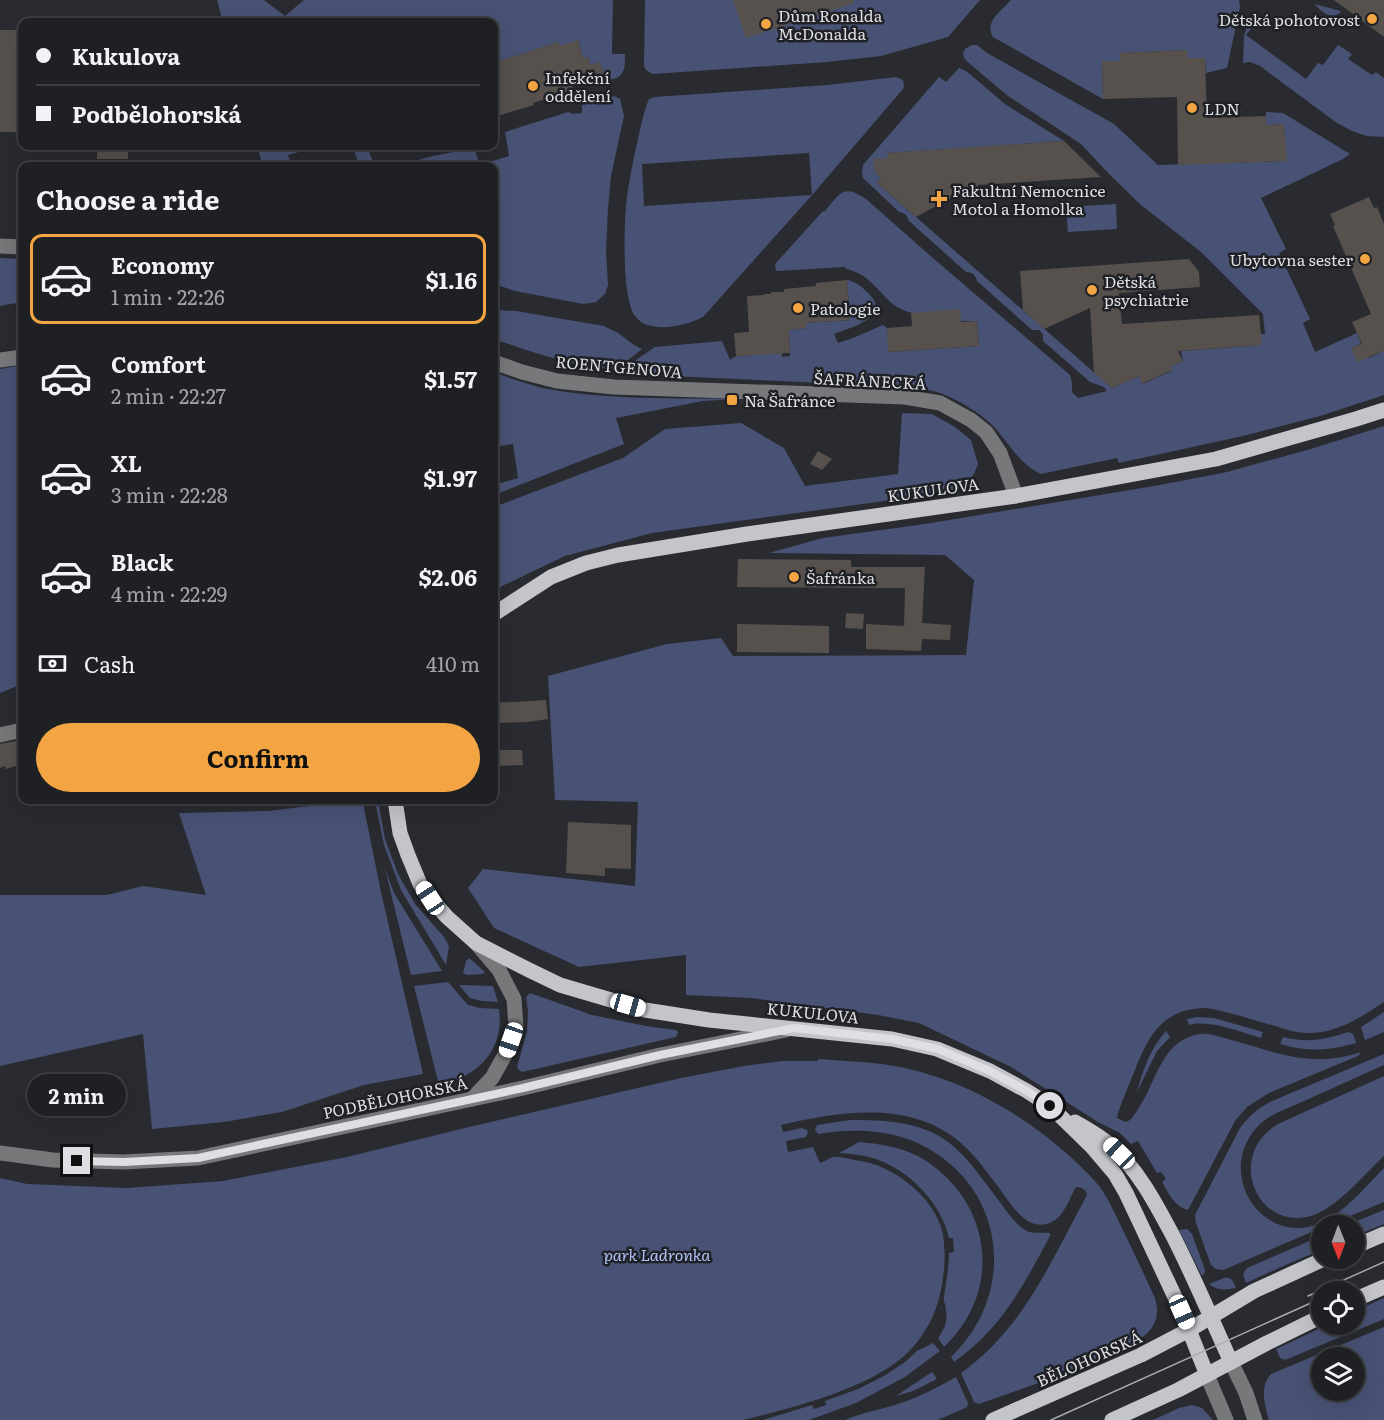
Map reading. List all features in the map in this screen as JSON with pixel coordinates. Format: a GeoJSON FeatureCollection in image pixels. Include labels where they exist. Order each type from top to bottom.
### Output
{"type":"FeatureCollection","features":[{"type":"Feature","properties":{"kind":"main road","name":"KUKULOVA"},"geometry":{"type":"LineString","coordinates":[[498,611],[551,577],[586,563],[618,555],[747,534],[1016,496],[1216,459],[1384,410]]}},
{"type":"Feature","properties":{"kind":"main road","name":"KUKULOVA"},"geometry":{"type":"LineString","coordinates":[[396,804],[400,833],[420,884],[447,917],[476,943],[560,985],[645,1010],[709,1020],[892,1039],[938,1049],[990,1071],[1050,1106],[1092,1147],[1115,1174],[1189,1329],[1207,1375]]}},
{"type":"Feature","properties":{"kind":"main road"},"geometry":{"type":"LineString","coordinates":[[1050,1106],[1109,1144],[1136,1173],[1185,1259],[1231,1362]]}},
{"type":"Feature","properties":{"kind":"main road"},"geometry":{"type":"LineString","coordinates":[[1365,1242],[1384,1234]]}},
{"type":"Feature","properties":{"kind":"main road","name":"BĚLOHORSKÁ"},"geometry":{"type":"LineString","coordinates":[[993,1420],[1141,1355],[1254,1291],[1311,1265]]}},
{"type":"Feature","properties":{"kind":"main road"},"geometry":{"type":"LineString","coordinates":[[1365,1295],[1384,1287]]}},
{"type":"Feature","properties":{"kind":"main road"},"geometry":{"type":"LineString","coordinates":[[1112,1420],[1178,1390],[1311,1322]]}},
{"type":"Feature","properties":{"kind":"street"},"geometry":{"type":"LineString","coordinates":[[0,246],[18,247]]}},
{"type":"Feature","properties":{"kind":"street"},"geometry":{"type":"LineString","coordinates":[[0,360],[18,358]]}},
{"type":"Feature","properties":{"kind":"street","name":"ROENTGENOVA"},"geometry":{"type":"LineString","coordinates":[[498,363],[557,381],[614,387],[744,392]]}},
{"type":"Feature","properties":{"kind":"street","name":"ŠAFRÁNECKÁ"},"geometry":{"type":"LineString","coordinates":[[744,392],[905,398],[940,403],[971,420],[996,444],[1016,496]]}},
{"type":"Feature","properties":{"kind":"street"},"geometry":{"type":"LineString","coordinates":[[0,735],[18,731]]}},
{"type":"Feature","properties":{"kind":"street"},"geometry":{"type":"LineString","coordinates":[[472,1099],[492,1078],[506,1053],[516,1026],[514,999],[499,970],[476,943]]}},
{"type":"Feature","properties":{"kind":"street","name":"PODBĚLOHORSKÁ"},"geometry":{"type":"LineString","coordinates":[[0,1153],[53,1160],[124,1162],[198,1158],[472,1099],[660,1055],[794,1028]]}},
{"type":"Feature","properties":{"kind":"street"},"geometry":{"type":"LineString","coordinates":[[1231,1362],[1256,1420]]}},
{"type":"Feature","properties":{"kind":"street"},"geometry":{"type":"LineString","coordinates":[[1207,1375],[1226,1420]]}},
{"type":"Feature","properties":{"kind":"green space"},"geometry":{"type":"Polygon","coordinates":[[[217,0],[264,0],[285,16],[304,0],[613,0],[612,54],[625,54],[624,67],[617,78],[607,79],[600,76],[604,74],[600,62],[590,65],[589,57],[583,58],[578,40],[564,61],[558,42],[498,62],[498,18],[222,18],[217,0]]]}},
{"type":"Feature","properties":{"kind":"green space"},"geometry":{"type":"Polygon","coordinates":[[[645,0],[980,0],[948,37],[881,56],[653,74],[644,66],[645,0]]]}},
{"type":"Feature","properties":{"kind":"green space"},"geometry":{"type":"Polygon","coordinates":[[[1011,0],[1239,0],[1240,7],[1227,68],[1206,73],[1205,58],[1187,58],[1187,50],[1120,53],[1120,61],[1102,62],[1103,99],[993,37],[990,27],[992,22],[1011,0]]]}},
{"type":"Feature","properties":{"kind":"green space"},"geometry":{"type":"Polygon","coordinates":[[[1314,4],[1341,11],[1332,16],[1314,4]]]}},
{"type":"Feature","properties":{"kind":"green space"},"geometry":{"type":"Polygon","coordinates":[[[1252,20],[1255,23],[1246,35],[1306,79],[1318,63],[1323,65],[1338,45],[1352,54],[1348,59],[1372,75],[1376,72],[1384,78],[1384,137],[1367,136],[1352,131],[1337,123],[1260,66],[1250,62],[1243,63],[1244,36],[1248,23],[1252,20]]]}},
{"type":"Feature","properties":{"kind":"green space"},"geometry":{"type":"Polygon","coordinates":[[[972,45],[977,45],[987,53],[1114,124],[1158,165],[1286,161],[1284,124],[1266,125],[1266,112],[1283,113],[1350,154],[1261,198],[1286,249],[1279,253],[1310,319],[1303,323],[1315,352],[1357,333],[1361,344],[1351,348],[1369,358],[1384,351],[1384,395],[1320,416],[1243,436],[1119,463],[1117,458],[1041,474],[1021,460],[984,418],[954,399],[934,391],[912,387],[627,374],[624,368],[655,347],[722,341],[730,360],[736,356],[782,353],[782,357],[790,356],[789,330],[806,328],[806,323],[850,320],[847,280],[856,283],[865,291],[874,301],[876,308],[867,320],[834,334],[838,343],[883,325],[887,328],[889,352],[979,346],[977,321],[934,318],[901,309],[867,279],[845,267],[776,271],[775,264],[823,211],[846,191],[866,199],[1070,375],[1072,392],[1078,398],[1107,391],[1104,387],[1090,382],[1043,341],[1043,334],[1039,330],[1032,330],[977,281],[973,274],[966,272],[863,178],[863,165],[939,77],[946,82],[959,68],[966,71],[1005,104],[1064,141],[888,153],[888,158],[874,160],[875,172],[881,178],[877,183],[1112,388],[1139,376],[1143,384],[1171,371],[1170,367],[1183,361],[1181,351],[1261,345],[1261,334],[1265,334],[1263,314],[1201,252],[1141,205],[1081,144],[1008,96],[970,64],[964,58],[963,53],[972,45]]]}},
{"type":"Feature","properties":{"kind":"green space"},"geometry":{"type":"Polygon","coordinates":[[[896,77],[903,80],[904,86],[813,194],[703,317],[668,327],[658,327],[641,322],[635,316],[628,295],[625,231],[630,180],[644,112],[649,99],[828,85],[896,77]],[[809,153],[642,164],[644,206],[812,195],[809,153]]]}},
{"type":"Feature","properties":{"kind":"green space"},"geometry":{"type":"Polygon","coordinates":[[[614,96],[620,99],[624,116],[611,176],[606,251],[608,285],[605,294],[596,302],[583,304],[515,291],[498,285],[498,162],[490,162],[509,156],[505,132],[568,112],[582,113],[582,105],[614,96]]]}},
{"type":"Feature","properties":{"kind":"green space"},"geometry":{"type":"Polygon","coordinates":[[[258,150],[306,150],[288,155],[290,162],[262,162],[258,150]]]}},
{"type":"Feature","properties":{"kind":"green space"},"geometry":{"type":"Polygon","coordinates":[[[356,150],[368,150],[373,162],[359,162],[356,150]]]}},
{"type":"Feature","properties":{"kind":"green space"},"geometry":{"type":"Polygon","coordinates":[[[464,150],[475,150],[479,162],[411,162],[464,150]]]}},
{"type":"Feature","properties":{"kind":"green space"},"geometry":{"type":"Polygon","coordinates":[[[1116,204],[1117,229],[1068,232],[1066,207],[1116,204]]]}},
{"type":"Feature","properties":{"kind":"green space"},"geometry":{"type":"Polygon","coordinates":[[[0,258],[18,259],[18,303],[0,306],[0,258]]]}},
{"type":"Feature","properties":{"kind":"green space"},"geometry":{"type":"Polygon","coordinates":[[[498,310],[516,311],[604,326],[642,349],[618,368],[586,365],[498,340],[498,310]]]}},
{"type":"Feature","properties":{"kind":"green space"},"geometry":{"type":"Polygon","coordinates":[[[18,366],[18,686],[0,693],[0,369],[18,366]]]}},
{"type":"Feature","properties":{"kind":"green space"},"geometry":{"type":"Polygon","coordinates":[[[498,374],[542,388],[590,395],[737,399],[703,401],[616,418],[624,444],[498,493],[498,484],[518,478],[513,444],[498,446],[498,374]]]}},
{"type":"Feature","properties":{"kind":"green space"},"geometry":{"type":"Polygon","coordinates":[[[902,413],[932,414],[955,427],[971,440],[978,464],[974,474],[957,491],[652,533],[565,556],[498,590],[498,505],[623,458],[665,429],[741,423],[784,448],[805,486],[898,474],[902,413]]]}},
{"type":"Feature","properties":{"kind":"green space"},"geometry":{"type":"Polygon","coordinates":[[[1384,426],[1384,1002],[1348,1024],[1318,1033],[1295,1032],[1207,1008],[1180,1013],[1169,1018],[1160,1026],[1140,1057],[1118,1113],[1117,1118],[1126,1122],[1138,1109],[1160,1066],[1174,1047],[1183,1039],[1195,1035],[1215,1035],[1282,1054],[1312,1059],[1344,1057],[1361,1052],[1358,1056],[1269,1093],[1247,1107],[1235,1121],[1188,1210],[1179,1206],[1172,1199],[1162,1182],[1166,1179],[1161,1172],[1157,1173],[1138,1141],[1131,1144],[1120,1133],[1098,1122],[1011,1067],[919,1023],[878,1015],[751,998],[686,995],[686,955],[579,967],[494,928],[468,888],[483,869],[635,886],[638,802],[555,800],[548,676],[667,644],[721,638],[733,656],[966,655],[974,580],[945,555],[769,553],[823,538],[925,524],[1227,472],[1384,426]]]}},
{"type":"Feature","properties":{"kind":"green space"},"geometry":{"type":"Polygon","coordinates":[[[325,804],[364,804],[381,892],[423,1074],[364,1085],[282,1112],[224,1122],[152,1129],[143,1034],[0,1066],[0,895],[107,895],[143,886],[206,895],[179,813],[268,811],[325,804]]]}},
{"type":"Feature","properties":{"kind":"green space"},"geometry":{"type":"Polygon","coordinates":[[[376,804],[379,804],[385,839],[398,874],[415,904],[449,946],[446,965],[401,890],[384,845],[376,804]]]}},
{"type":"Feature","properties":{"kind":"green space"},"geometry":{"type":"Polygon","coordinates":[[[385,869],[394,893],[442,971],[411,975],[385,869]]]}},
{"type":"Feature","properties":{"kind":"green space"},"geometry":{"type":"Polygon","coordinates":[[[469,958],[485,972],[483,974],[463,973],[469,958]]]}},
{"type":"Feature","properties":{"kind":"green space"},"geometry":{"type":"Polygon","coordinates":[[[448,982],[468,1005],[499,1009],[500,1024],[498,1037],[486,1060],[465,1076],[439,1085],[414,986],[448,982]]]}},
{"type":"Feature","properties":{"kind":"green space"},"geometry":{"type":"Polygon","coordinates":[[[459,985],[493,986],[498,1002],[470,998],[459,985]]]}},
{"type":"Feature","properties":{"kind":"green space"},"geometry":{"type":"Polygon","coordinates":[[[530,993],[592,1015],[678,1032],[676,1037],[522,1072],[517,1068],[527,1030],[526,997],[530,993]]]}},
{"type":"Feature","properties":{"kind":"green space"},"geometry":{"type":"Polygon","coordinates":[[[1384,1012],[1384,1032],[1365,1040],[1361,1027],[1384,1012]]]}},
{"type":"Feature","properties":{"kind":"green space"},"geometry":{"type":"Polygon","coordinates":[[[1214,1018],[1263,1032],[1261,1038],[1215,1025],[1189,1025],[1187,1019],[1214,1018]]]}},
{"type":"Feature","properties":{"kind":"green space"},"geometry":{"type":"Polygon","coordinates":[[[1166,1031],[1170,1037],[1157,1051],[1137,1092],[1148,1060],[1166,1031]]]}},
{"type":"Feature","properties":{"kind":"green space"},"geometry":{"type":"Polygon","coordinates":[[[1349,1032],[1353,1034],[1356,1043],[1336,1048],[1318,1050],[1280,1044],[1283,1037],[1316,1040],[1349,1032]]]}},
{"type":"Feature","properties":{"kind":"green space"},"geometry":{"type":"Polygon","coordinates":[[[1384,1054],[1384,1065],[1281,1111],[1260,1124],[1247,1142],[1241,1162],[1242,1182],[1250,1200],[1262,1214],[1278,1224],[1297,1228],[1311,1225],[1311,1232],[1223,1270],[1216,1269],[1211,1265],[1195,1215],[1240,1128],[1258,1109],[1384,1054]]]}},
{"type":"Feature","properties":{"kind":"green space","name":"park Ladronka"},"geometry":{"type":"Polygon","coordinates":[[[818,1059],[894,1066],[952,1082],[996,1103],[1057,1145],[1091,1177],[1109,1202],[1155,1298],[1157,1309],[1153,1326],[1133,1343],[1103,1354],[1095,1360],[979,1404],[974,1402],[961,1373],[983,1355],[1019,1314],[1048,1268],[1087,1193],[1081,1188],[1075,1188],[1061,1214],[1050,1223],[1043,1225],[1029,1222],[1019,1214],[966,1148],[941,1129],[920,1120],[898,1115],[851,1113],[781,1125],[783,1132],[802,1128],[808,1132],[806,1137],[786,1141],[788,1152],[813,1147],[820,1163],[836,1157],[846,1158],[885,1168],[897,1175],[919,1193],[936,1215],[943,1236],[944,1268],[939,1299],[933,1315],[927,1328],[913,1347],[887,1369],[827,1396],[743,1420],[0,1420],[0,1178],[27,1184],[127,1188],[223,1181],[347,1157],[681,1078],[744,1066],[782,1061],[818,1061],[818,1059]]]}},
{"type":"Feature","properties":{"kind":"green space"},"geometry":{"type":"Polygon","coordinates":[[[1384,1076],[1384,1156],[1332,1205],[1314,1215],[1294,1218],[1277,1213],[1264,1203],[1255,1189],[1251,1172],[1253,1154],[1262,1138],[1278,1124],[1384,1076]]]}},
{"type":"Feature","properties":{"kind":"green space"},"geometry":{"type":"Polygon","coordinates":[[[850,1120],[887,1121],[911,1125],[944,1139],[967,1160],[1019,1225],[1030,1232],[1050,1233],[1010,1305],[985,1335],[954,1362],[951,1357],[971,1334],[985,1308],[992,1280],[994,1252],[989,1224],[978,1198],[961,1174],[937,1154],[910,1140],[880,1132],[849,1131],[818,1134],[815,1130],[817,1125],[850,1120]]]}},
{"type":"Feature","properties":{"kind":"green space"},"geometry":{"type":"Polygon","coordinates":[[[859,1142],[897,1148],[924,1159],[953,1184],[968,1205],[978,1229],[982,1253],[981,1278],[974,1303],[962,1326],[944,1347],[938,1338],[946,1322],[944,1299],[949,1253],[954,1252],[953,1238],[949,1238],[945,1225],[931,1201],[901,1171],[871,1158],[839,1153],[859,1142]]]}},
{"type":"Feature","properties":{"kind":"green space"},"geometry":{"type":"Polygon","coordinates":[[[1384,1168],[1384,1202],[1352,1215],[1334,1215],[1353,1200],[1384,1168]]]}},
{"type":"Feature","properties":{"kind":"green space"},"geometry":{"type":"Polygon","coordinates":[[[1384,1210],[1384,1224],[1365,1232],[1365,1218],[1384,1210]]]}},
{"type":"Feature","properties":{"kind":"green space"},"geometry":{"type":"Polygon","coordinates":[[[1187,1229],[1192,1234],[1205,1270],[1202,1276],[1179,1230],[1187,1229]]]}},
{"type":"Feature","properties":{"kind":"green space"},"geometry":{"type":"Polygon","coordinates":[[[1311,1240],[1311,1254],[1246,1283],[1243,1274],[1247,1268],[1311,1240]]]}},
{"type":"Feature","properties":{"kind":"green space"},"geometry":{"type":"Polygon","coordinates":[[[1224,1278],[1232,1280],[1236,1288],[1215,1288],[1209,1284],[1224,1278]]]}},
{"type":"Feature","properties":{"kind":"green space"},"geometry":{"type":"Polygon","coordinates":[[[1384,1298],[1384,1319],[1365,1327],[1365,1307],[1384,1298]]]}},
{"type":"Feature","properties":{"kind":"green space"},"geometry":{"type":"Polygon","coordinates":[[[1384,1327],[1384,1420],[1269,1420],[1264,1390],[1271,1374],[1311,1357],[1311,1401],[1365,1401],[1365,1347],[1336,1347],[1384,1327]]]}},
{"type":"Feature","properties":{"kind":"green space"},"geometry":{"type":"Polygon","coordinates":[[[1311,1333],[1311,1335],[1345,1335],[1311,1347],[1311,1349],[1285,1360],[1280,1358],[1276,1349],[1311,1333]]]}},
{"type":"Feature","properties":{"kind":"green space"},"geometry":{"type":"Polygon","coordinates":[[[933,1343],[940,1351],[905,1377],[856,1403],[809,1420],[763,1420],[812,1405],[814,1409],[826,1405],[825,1401],[858,1389],[884,1376],[917,1351],[933,1343]]]}},
{"type":"Feature","properties":{"kind":"green space"},"geometry":{"type":"Polygon","coordinates":[[[932,1372],[937,1379],[913,1391],[896,1396],[932,1372]]]}},
{"type":"Feature","properties":{"kind":"green space"},"geometry":{"type":"Polygon","coordinates":[[[956,1377],[968,1403],[967,1407],[938,1420],[845,1420],[911,1399],[956,1377]]]}},
{"type":"Feature","properties":{"kind":"green space"},"geometry":{"type":"Polygon","coordinates":[[[1192,1405],[1202,1408],[1213,1420],[1153,1420],[1179,1408],[1192,1405]]]}},
{"type":"Feature","properties":{"kind":"building","name":"Dům Ronalda McDonalda"},"geometry":{"type":"Polygon","coordinates":[[[733,0],[854,0],[854,3],[746,38],[733,0]]]}},
{"type":"Feature","properties":{"kind":"building","name":"Dětská pohotovost"},"geometry":{"type":"Polygon","coordinates":[[[1334,0],[1384,0],[1384,37],[1334,0]]]}},
{"type":"Feature","properties":{"kind":"building"},"geometry":{"type":"Polygon","coordinates":[[[0,30],[18,30],[18,132],[0,132],[0,30]]]}},
{"type":"Feature","properties":{"kind":"building","name":"Infekční oddělení"},"geometry":{"type":"Polygon","coordinates":[[[578,40],[583,58],[589,57],[590,65],[600,62],[604,74],[572,84],[574,90],[498,116],[498,62],[558,42],[560,46],[578,40]]]}},
{"type":"Feature","properties":{"kind":"building","name":"LDN"},"geometry":{"type":"Polygon","coordinates":[[[1187,50],[1187,58],[1205,58],[1207,118],[1266,116],[1266,125],[1284,124],[1287,161],[1178,165],[1177,97],[1103,99],[1102,61],[1120,61],[1120,53],[1187,50]]]}},
{"type":"Feature","properties":{"kind":"building"},"geometry":{"type":"Polygon","coordinates":[[[1064,141],[1101,177],[978,185],[979,188],[967,189],[916,217],[877,183],[881,178],[875,172],[873,159],[888,158],[887,153],[1064,141]]]}},
{"type":"Feature","properties":{"kind":"building"},"geometry":{"type":"Polygon","coordinates":[[[97,150],[128,150],[128,159],[97,159],[97,150]]]}},
{"type":"Feature","properties":{"kind":"building","name":"Ubytovna sester"},"geometry":{"type":"Polygon","coordinates":[[[1369,197],[1374,208],[1377,207],[1384,224],[1384,351],[1357,362],[1351,348],[1362,344],[1352,322],[1371,314],[1330,214],[1369,197]]]}},
{"type":"Feature","properties":{"kind":"building"},"geometry":{"type":"Polygon","coordinates":[[[1189,259],[1199,272],[1200,287],[1119,293],[1122,324],[1259,315],[1262,345],[1178,351],[1183,361],[1170,367],[1172,370],[1142,384],[1139,376],[1112,388],[1094,373],[1090,308],[1044,329],[1023,310],[1020,271],[1189,259]]]}},
{"type":"Feature","properties":{"kind":"building","name":"Patologie"},"geometry":{"type":"Polygon","coordinates":[[[847,280],[850,320],[806,323],[806,328],[789,330],[790,353],[736,356],[734,333],[749,332],[747,296],[816,286],[816,283],[847,280]]]}},
{"type":"Feature","properties":{"kind":"building"},"geometry":{"type":"Polygon","coordinates":[[[960,309],[961,322],[977,321],[979,346],[888,352],[887,328],[912,326],[911,313],[960,309]]]}},
{"type":"Feature","properties":{"kind":"building"},"geometry":{"type":"Polygon","coordinates":[[[818,451],[832,459],[822,470],[810,464],[818,451]]]}},
{"type":"Feature","properties":{"kind":"building"},"geometry":{"type":"Polygon","coordinates":[[[738,559],[851,560],[851,567],[925,567],[922,623],[951,625],[950,640],[922,639],[921,651],[866,649],[866,624],[904,626],[905,588],[737,587],[738,559]]]}},
{"type":"Feature","properties":{"kind":"building"},"geometry":{"type":"Polygon","coordinates":[[[846,613],[864,614],[863,629],[845,628],[846,613]]]}},
{"type":"Feature","properties":{"kind":"building"},"geometry":{"type":"Polygon","coordinates":[[[737,624],[829,626],[829,653],[737,652],[737,624]]]}},
{"type":"Feature","properties":{"kind":"building"},"geometry":{"type":"Polygon","coordinates":[[[546,700],[548,719],[498,723],[498,703],[546,700]]]}},
{"type":"Feature","properties":{"kind":"building"},"geometry":{"type":"Polygon","coordinates":[[[18,741],[18,765],[6,769],[5,766],[0,768],[0,744],[18,741]]]}},
{"type":"Feature","properties":{"kind":"building"},"geometry":{"type":"Polygon","coordinates":[[[498,750],[522,750],[523,765],[498,766],[498,750]]]}},
{"type":"Feature","properties":{"kind":"building"},"geometry":{"type":"Polygon","coordinates":[[[568,822],[631,825],[631,869],[605,868],[605,876],[566,873],[568,822]]]}},
{"type":"Feature","properties":{"kind":"tram line"},"geometry":{"type":"LineString","coordinates":[[1308,1296],[1384,1262]]}},
{"type":"Feature","properties":{"kind":"tram line"},"geometry":{"type":"LineString","coordinates":[[1051,1420],[1311,1303]]}},
{"type":"Feature","properties":{"kind":"place","name":"Dětská pohotovost"},"geometry":{"type":"Point","coordinates":[1372,19]}},
{"type":"Feature","properties":{"kind":"place","name":"Dům Ronalda McDonalda"},"geometry":{"type":"Point","coordinates":[766,24]}},
{"type":"Feature","properties":{"kind":"place","name":"Infekční oddělení"},"geometry":{"type":"Point","coordinates":[533,86]}},
{"type":"Feature","properties":{"kind":"place","name":"LDN"},"geometry":{"type":"Point","coordinates":[1192,108]}},
{"type":"Feature","properties":{"kind":"place","name":"Fakultní Nemocnice Motol a Homolka"},"geometry":{"type":"Point","coordinates":[939,199]}},
{"type":"Feature","properties":{"kind":"place","name":"Ubytovna sester"},"geometry":{"type":"Point","coordinates":[1365,259]}},
{"type":"Feature","properties":{"kind":"place","name":"Dětská psychiatrie"},"geometry":{"type":"Point","coordinates":[1092,290]}},
{"type":"Feature","properties":{"kind":"place","name":"Patologie"},"geometry":{"type":"Point","coordinates":[798,308]}},
{"type":"Feature","properties":{"kind":"place","name":"Na Šafránce"},"geometry":{"type":"Point","coordinates":[732,400]}},
{"type":"Feature","properties":{"kind":"place","name":"Šafránka"},"geometry":{"type":"Point","coordinates":[794,577]}},
{"type":"Feature","properties":{"kind":"route"},"geometry":{"type":"LineString","coordinates":[[77,1161],[124,1162],[198,1158],[523,1088],[660,1055],[794,1028],[892,1039],[938,1049],[990,1071],[1050,1106]]}}]}
